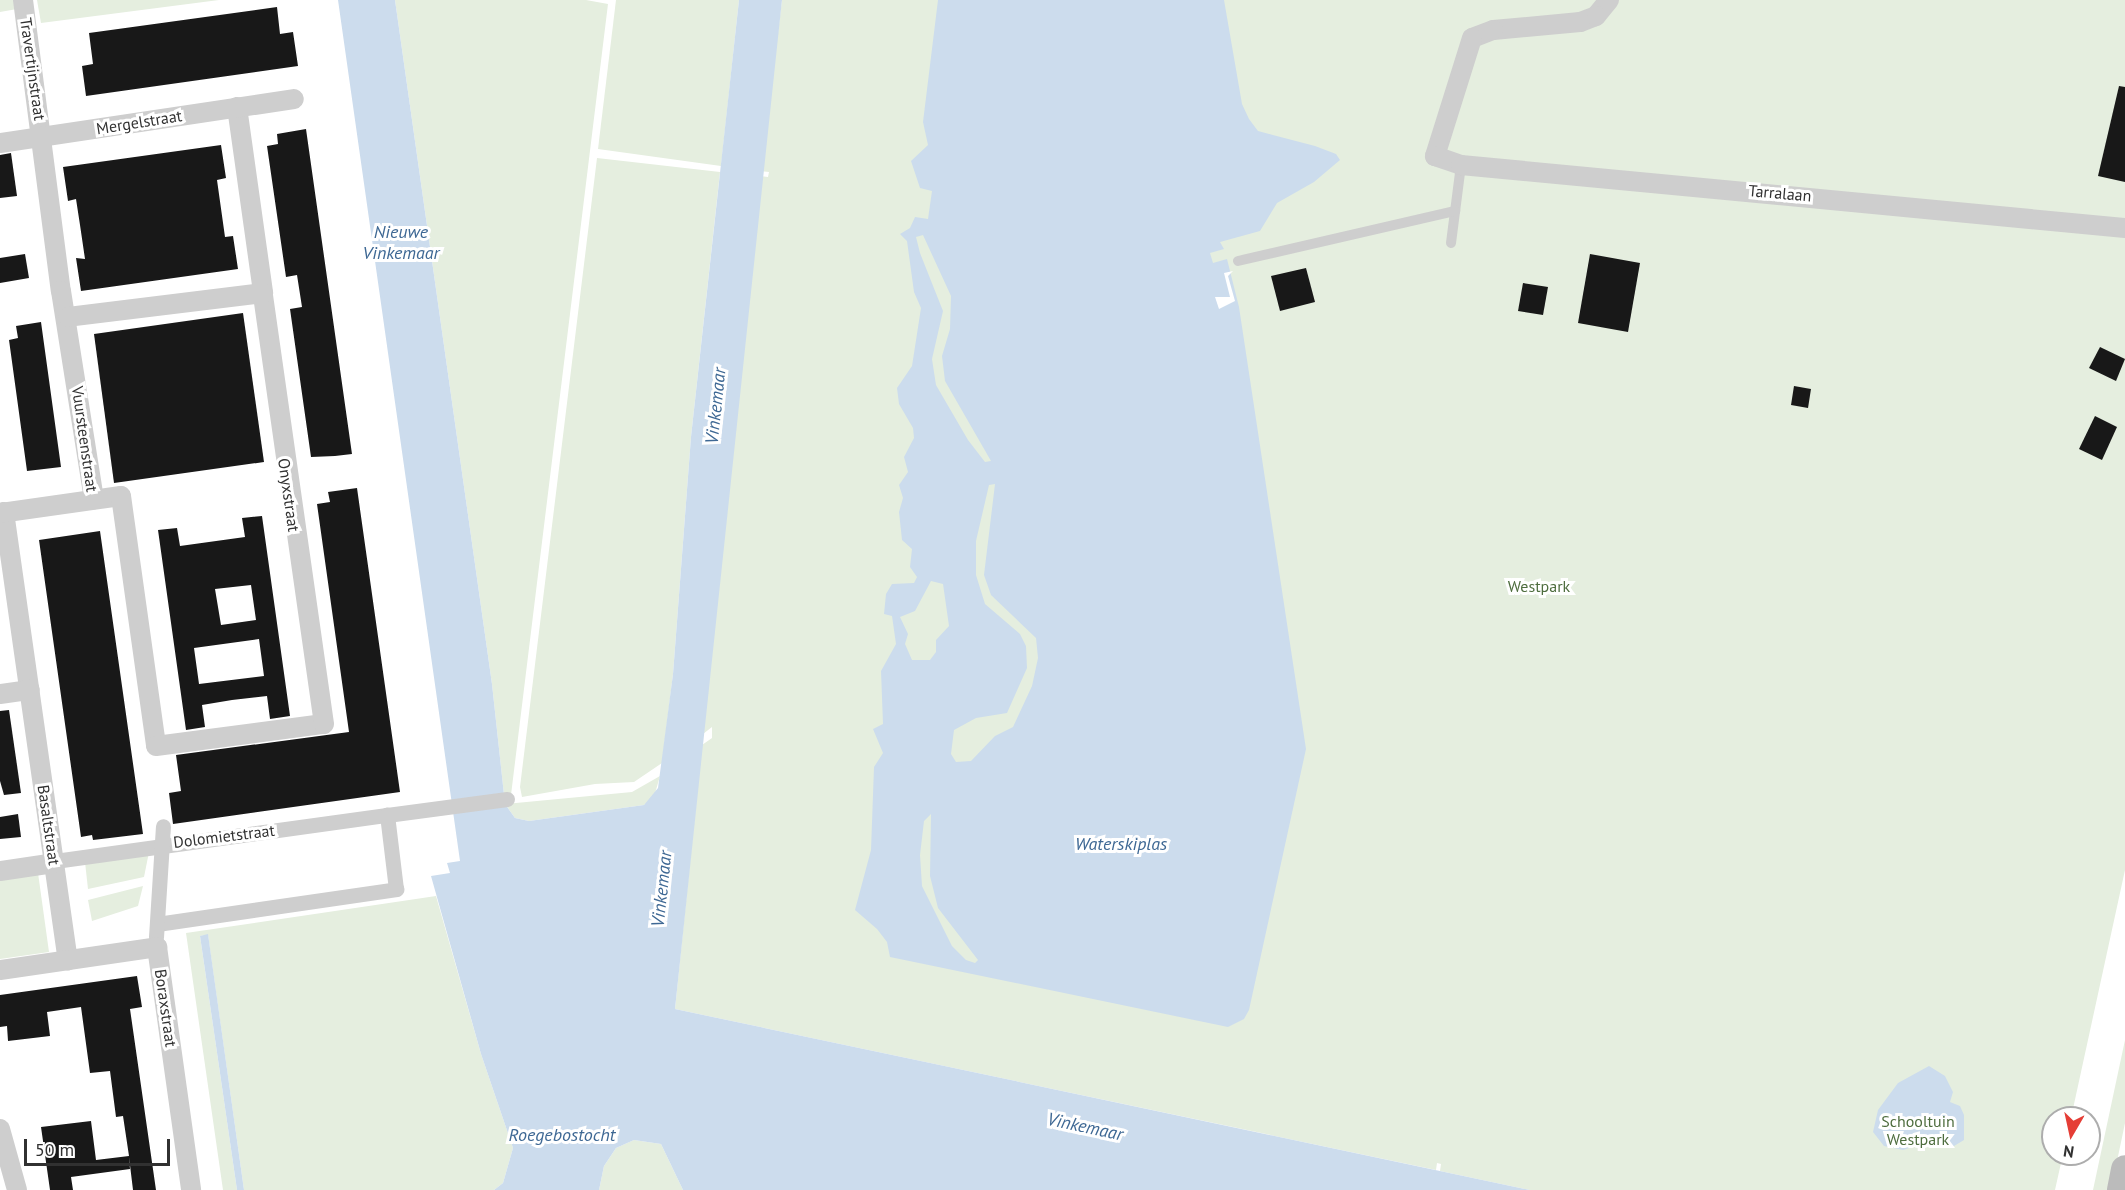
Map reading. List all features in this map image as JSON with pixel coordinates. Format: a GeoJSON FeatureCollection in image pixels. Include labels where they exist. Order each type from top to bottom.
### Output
{"type":"FeatureCollection","features":[{"type":"Feature","properties":{"kind":"main road"},"geometry":{"type":"LineString","coordinates":[[2121,1190],[2125,1169]]}},
{"type":"Feature","properties":{"kind":"street","name":"Travertijnstraat"},"geometry":{"type":"LineString","coordinates":[[23,0],[42,137]]}},
{"type":"Feature","properties":{"kind":"street","name":"Tarralaan"},"geometry":{"type":"LineString","coordinates":[[1609,0],[1596,16],[1580,22],[1493,30],[1472,38],[1435,156],[1461,165],[2125,228]]}},
{"type":"Feature","properties":{"kind":"street","name":"Mergelstraat"},"geometry":{"type":"LineString","coordinates":[[0,143],[294,99]]}},
{"type":"Feature","properties":{"kind":"street"},"geometry":{"type":"LineString","coordinates":[[68,317],[263,293],[237,107]]}},
{"type":"Feature","properties":{"kind":"street","name":"Vuursteenstraat"},"geometry":{"type":"LineString","coordinates":[[42,137],[94,499],[122,496],[156,746]]}},
{"type":"Feature","properties":{"kind":"street","name":"Onyxstraat"},"geometry":{"type":"LineString","coordinates":[[156,746],[324,724],[263,293]]}},
{"type":"Feature","properties":{"kind":"street"},"geometry":{"type":"LineString","coordinates":[[2,512],[94,499]]}},
{"type":"Feature","properties":{"kind":"street","name":"Basaltstraat"},"geometry":{"type":"LineString","coordinates":[[2,512],[58,862],[68,960]]}},
{"type":"Feature","properties":{"kind":"street"},"geometry":{"type":"LineString","coordinates":[[0,694],[30,690]]}},
{"type":"Feature","properties":{"kind":"street","name":"Dolomietstraat"},"geometry":{"type":"LineString","coordinates":[[0,871],[162,844],[507,799]]}},
{"type":"Feature","properties":{"kind":"street"},"geometry":{"type":"LineString","coordinates":[[164,826],[156,930],[244,917],[396,889],[387,815]]}},
{"type":"Feature","properties":{"kind":"street","name":"Boraxstraat"},"geometry":{"type":"LineString","coordinates":[[0,969],[157,947],[191,1190]]}},
{"type":"Feature","properties":{"kind":"street"},"geometry":{"type":"LineString","coordinates":[[0,1129],[17,1190]]}},
{"type":"Feature","properties":{"kind":"lane"},"geometry":{"type":"LineString","coordinates":[[1451,243],[1461,165]]}},
{"type":"Feature","properties":{"kind":"lane"},"geometry":{"type":"LineString","coordinates":[[1238,261],[1455,211]]}},
{"type":"Feature","properties":{"kind":"green space"},"geometry":{"type":"Polygon","coordinates":[[[0,0],[15,0],[17,9],[0,12],[0,0]]]}},
{"type":"Feature","properties":{"kind":"green space"},"geometry":{"type":"Polygon","coordinates":[[[37,0],[219,0],[41,23],[37,0]]]}},
{"type":"Feature","properties":{"kind":"green space"},"geometry":{"type":"Polygon","coordinates":[[[395,0],[586,0],[608,4],[511,795],[504,795],[492,684],[395,0]]]}},
{"type":"Feature","properties":{"kind":"green space"},"geometry":{"type":"Polygon","coordinates":[[[616,0],[739,0],[721,166],[598,149],[616,0]]]}},
{"type":"Feature","properties":{"kind":"green space","name":"Westpark"},"geometry":{"type":"Polygon","coordinates":[[[782,0],[2125,0],[2125,870],[2074,1106],[2041,1106],[2041,1166],[2060,1166],[2055,1190],[1530,1190],[1440,1171],[1441,1164],[1437,1163],[1436,1170],[675,1009],[702,745],[712,738],[712,727],[703,734],[761,176],[768,177],[769,172],[761,171],[782,0]]]}},
{"type":"Feature","properties":{"kind":"green space"},"geometry":{"type":"Polygon","coordinates":[[[597,158],[720,172],[691,437],[673,674],[662,763],[634,782],[595,784],[522,797],[520,787],[597,158]]]}},
{"type":"Feature","properties":{"kind":"green space"},"geometry":{"type":"Polygon","coordinates":[[[660,776],[654,797],[644,805],[529,821],[515,818],[505,804],[632,792],[660,776]]]}},
{"type":"Feature","properties":{"kind":"green space"},"geometry":{"type":"Polygon","coordinates":[[[149,852],[144,877],[88,889],[85,862],[149,852]]]}},
{"type":"Feature","properties":{"kind":"green space"},"geometry":{"type":"Polygon","coordinates":[[[38,873],[49,952],[0,959],[0,878],[38,873]]]}},
{"type":"Feature","properties":{"kind":"green space"},"geometry":{"type":"Polygon","coordinates":[[[143,886],[138,906],[92,921],[88,900],[143,886]]]}},
{"type":"Feature","properties":{"kind":"green space"},"geometry":{"type":"Polygon","coordinates":[[[436,896],[481,1054],[513,1148],[503,1183],[494,1190],[244,1190],[208,935],[200,936],[237,1190],[223,1190],[186,933],[436,896]]]}},
{"type":"Feature","properties":{"kind":"green space"},"geometry":{"type":"Polygon","coordinates":[[[2125,1040],[2125,1123],[2111,1190],[2093,1190],[2098,1166],[2101,1166],[2101,1152],[2125,1040]]]}},
{"type":"Feature","properties":{"kind":"green space"},"geometry":{"type":"Polygon","coordinates":[[[634,1140],[661,1144],[683,1190],[599,1190],[604,1166],[616,1148],[634,1140]]]}},
{"type":"Feature","properties":{"kind":"water"},"geometry":{"type":"Polygon","coordinates":[[[338,0],[395,0],[492,684],[505,804],[515,818],[529,821],[644,805],[658,788],[673,674],[691,437],[739,0],[782,0],[675,1009],[1530,1190],[683,1190],[661,1144],[634,1140],[616,1148],[604,1166],[599,1190],[494,1190],[503,1183],[513,1148],[481,1054],[431,876],[450,873],[447,863],[460,861],[338,0]]]}},
{"type":"Feature","properties":{"kind":"water","name":"Waterskiplas"},"geometry":{"type":"Polygon","coordinates":[[[938,0],[1224,0],[1242,104],[1249,119],[1258,131],[1315,146],[1336,154],[1340,160],[1314,182],[1277,203],[1260,231],[1220,242],[1224,249],[1210,253],[1213,263],[1227,259],[1239,307],[1306,749],[1249,1010],[1244,1019],[1228,1027],[890,957],[887,942],[877,929],[855,910],[871,850],[874,767],[883,753],[873,729],[883,724],[881,671],[896,644],[892,616],[884,614],[886,594],[892,584],[914,583],[917,577],[910,567],[912,549],[902,540],[899,512],[903,498],[899,485],[908,472],[904,457],[914,438],[913,428],[899,404],[897,388],[912,366],[921,308],[914,292],[907,241],[900,234],[910,228],[915,217],[928,219],[932,191],[920,188],[911,161],[928,145],[923,122],[938,0]],[[923,235],[916,237],[943,311],[932,359],[936,385],[968,440],[985,462],[991,461],[945,381],[942,356],[950,329],[951,296],[923,235]],[[995,484],[989,485],[976,541],[976,575],[985,604],[1020,634],[1026,646],[1027,668],[1007,713],[976,718],[954,730],[951,754],[956,762],[971,761],[995,736],[1013,727],[1032,686],[1038,658],[1036,638],[991,595],[984,575],[995,484]],[[931,581],[915,611],[900,617],[908,634],[905,644],[912,660],[930,660],[936,652],[936,640],[949,626],[943,584],[931,581]],[[931,814],[924,821],[920,855],[922,886],[952,946],[966,960],[975,963],[978,960],[938,908],[930,876],[931,814]]]}},
{"type":"Feature","properties":{"kind":"water"},"geometry":{"type":"Polygon","coordinates":[[[208,934],[244,1190],[237,1190],[200,936],[208,934]]]}},
{"type":"Feature","properties":{"kind":"water"},"geometry":{"type":"Polygon","coordinates":[[[1929,1066],[1945,1076],[1953,1092],[1950,1102],[1960,1106],[1964,1115],[1964,1140],[1954,1146],[1933,1140],[1903,1150],[1884,1146],[1873,1132],[1878,1110],[1898,1083],[1929,1066]]]}},
{"type":"Feature","properties":{"kind":"pier"},"geometry":{"type":"Polygon","coordinates":[[[1233,271],[1228,276],[1235,301],[1219,309],[1215,297],[1230,297],[1224,273],[1233,271]]]}},
{"type":"Feature","properties":{"kind":"building"},"geometry":{"type":"Polygon","coordinates":[[[277,7],[280,34],[293,32],[298,66],[86,96],[82,66],[93,64],[89,33],[277,7]]]}},
{"type":"Feature","properties":{"kind":"building"},"geometry":{"type":"Polygon","coordinates":[[[2119,86],[2125,87],[2125,182],[2098,176],[2119,86]]]}},
{"type":"Feature","properties":{"kind":"building"},"geometry":{"type":"Polygon","coordinates":[[[306,129],[352,454],[335,456],[311,457],[290,309],[302,307],[297,275],[286,277],[267,146],[278,144],[277,134],[306,129]]]}},
{"type":"Feature","properties":{"kind":"building"},"geometry":{"type":"Polygon","coordinates":[[[221,145],[226,178],[217,180],[225,237],[233,236],[238,269],[81,291],[76,258],[85,259],[76,199],[68,201],[63,167],[221,145]]]}},
{"type":"Feature","properties":{"kind":"building"},"geometry":{"type":"Polygon","coordinates":[[[11,153],[17,196],[0,198],[0,155],[11,153]]]}},
{"type":"Feature","properties":{"kind":"building"},"geometry":{"type":"Polygon","coordinates":[[[25,254],[29,278],[0,283],[0,258],[25,254]]]}},
{"type":"Feature","properties":{"kind":"building"},"geometry":{"type":"Polygon","coordinates":[[[1590,254],[1640,263],[1628,332],[1578,323],[1590,254]]]}},
{"type":"Feature","properties":{"kind":"building"},"geometry":{"type":"Polygon","coordinates":[[[1306,268],[1315,302],[1280,311],[1271,276],[1306,268]]]}},
{"type":"Feature","properties":{"kind":"building"},"geometry":{"type":"Polygon","coordinates":[[[1523,283],[1548,287],[1543,315],[1518,311],[1523,283]]]}},
{"type":"Feature","properties":{"kind":"building"},"geometry":{"type":"Polygon","coordinates":[[[243,313],[264,462],[114,483],[94,334],[243,313]]]}},
{"type":"Feature","properties":{"kind":"building"},"geometry":{"type":"Polygon","coordinates":[[[41,322],[61,467],[27,471],[9,340],[18,338],[16,326],[41,322]]]}},
{"type":"Feature","properties":{"kind":"building"},"geometry":{"type":"Polygon","coordinates":[[[2100,347],[2125,359],[2116,381],[2089,368],[2100,347]]]}},
{"type":"Feature","properties":{"kind":"building"},"geometry":{"type":"Polygon","coordinates":[[[1794,386],[1811,389],[1808,408],[1791,405],[1794,386]]]}},
{"type":"Feature","properties":{"kind":"building"},"geometry":{"type":"Polygon","coordinates":[[[2095,416],[2117,427],[2102,460],[2079,449],[2095,416]]]}},
{"type":"Feature","properties":{"kind":"building"},"geometry":{"type":"Polygon","coordinates":[[[357,488],[400,792],[173,824],[169,793],[181,791],[176,755],[349,732],[317,504],[330,502],[328,492],[357,488]]]}},
{"type":"Feature","properties":{"kind":"building"},"geometry":{"type":"Polygon","coordinates":[[[262,516],[290,716],[270,719],[267,696],[232,700],[202,705],[205,727],[186,730],[158,530],[177,528],[180,546],[245,537],[242,518],[262,516]],[[251,585],[215,589],[221,625],[256,620],[251,585]],[[259,639],[194,648],[199,684],[264,676],[259,639]]]}},
{"type":"Feature","properties":{"kind":"building"},"geometry":{"type":"Polygon","coordinates":[[[100,531],[143,834],[93,840],[92,835],[81,837],[39,540],[100,531]]]}},
{"type":"Feature","properties":{"kind":"building"},"geometry":{"type":"Polygon","coordinates":[[[9,710],[21,793],[4,795],[0,781],[0,711],[9,710]]]}},
{"type":"Feature","properties":{"kind":"building"},"geometry":{"type":"Polygon","coordinates":[[[18,814],[21,837],[0,839],[0,817],[18,814]]]}},
{"type":"Feature","properties":{"kind":"building"},"geometry":{"type":"Polygon","coordinates":[[[137,976],[142,1007],[130,1009],[156,1190],[133,1190],[129,1157],[130,1169],[71,1177],[73,1190],[50,1190],[41,1127],[91,1121],[96,1160],[129,1156],[123,1116],[116,1117],[110,1071],[90,1073],[81,1007],[47,1012],[50,1036],[8,1041],[7,1026],[0,1027],[0,995],[137,976]]]}},
{"type":"Feature","properties":{"kind":"water label","name":"Nieuwe Vinkemaar"},"geometry":{"type":"Point","coordinates":[401,243]}},
{"type":"Feature","properties":{"kind":"water label","name":"Vinkemaar"},"geometry":{"type":"Point","coordinates":[716,406]}},
{"type":"Feature","properties":{"kind":"water label","name":"Vinkemaar"},"geometry":{"type":"Point","coordinates":[662,889]}},
{"type":"Feature","properties":{"kind":"water label","name":"Vinkemaar"},"geometry":{"type":"Point","coordinates":[1085,1127]}},
{"type":"Feature","properties":{"kind":"water label","name":"Roegebostocht"},"geometry":{"type":"Point","coordinates":[562,1135]}},
{"type":"Feature","properties":{"kind":"park label","name":"Schooltuin Westpark"},"geometry":{"type":"Point","coordinates":[1918,1130]}}]}
